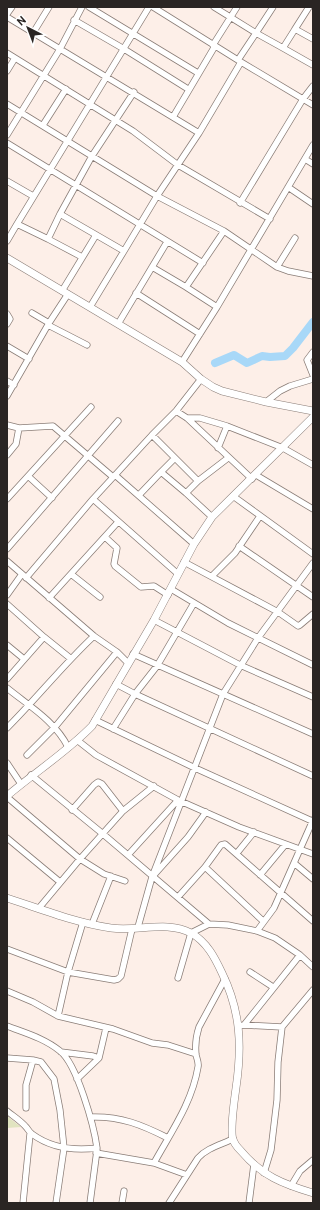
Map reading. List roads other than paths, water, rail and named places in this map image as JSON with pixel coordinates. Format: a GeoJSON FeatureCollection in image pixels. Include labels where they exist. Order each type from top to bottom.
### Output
{"type":"FeatureCollection","features":[{"type":"Feature","properties":{"kind":"street"},"geometry":{"type":"LineString","coordinates":[[7,14],[12,7]]}},
{"type":"Feature","properties":{"kind":"street"},"geometry":{"type":"LineString","coordinates":[[33,33],[49,7]]}},
{"type":"Feature","properties":{"kind":"street"},"geometry":{"type":"LineString","coordinates":[[7,135],[22,113],[60,49],[82,7]]}},
{"type":"Feature","properties":{"kind":"street"},"geometry":{"type":"LineString","coordinates":[[89,7],[198,73]]}},
{"type":"Feature","properties":{"kind":"street"},"geometry":{"type":"LineString","coordinates":[[7,241],[149,7]]}},
{"type":"Feature","properties":{"kind":"street"},"geometry":{"type":"LineString","coordinates":[[153,7],[214,46],[313,105]]}},
{"type":"Feature","properties":{"kind":"street"},"geometry":{"type":"LineString","coordinates":[[214,7],[256,33],[313,65]]}},
{"type":"Feature","properties":{"kind":"street"},"geometry":{"type":"LineString","coordinates":[[173,117],[237,7]]}},
{"type":"Feature","properties":{"kind":"street"},"geometry":{"type":"LineString","coordinates":[[90,307],[157,196],[199,133],[239,61],[273,7]]}},
{"type":"Feature","properties":{"kind":"street"},"geometry":{"type":"LineString","coordinates":[[283,48],[309,7]]}},
{"type":"Feature","properties":{"kind":"street"},"geometry":{"type":"LineString","coordinates":[[7,17],[134,92],[199,133]]}},
{"type":"Feature","properties":{"kind":"street"},"geometry":{"type":"LineString","coordinates":[[74,20],[188,89]]}},
{"type":"Feature","properties":{"kind":"street"},"geometry":{"type":"LineString","coordinates":[[295,29],[313,39]]}},
{"type":"Feature","properties":{"kind":"street"},"geometry":{"type":"LineString","coordinates":[[7,53],[133,131],[178,165],[240,203],[270,219]]}},
{"type":"Feature","properties":{"kind":"street"},"geometry":{"type":"LineString","coordinates":[[7,71],[15,58]]}},
{"type":"Feature","properties":{"kind":"street"},"geometry":{"type":"LineString","coordinates":[[240,203],[303,99],[313,86]]}},
{"type":"Feature","properties":{"kind":"street"},"geometry":{"type":"LineString","coordinates":[[43,125],[66,89]]}},
{"type":"Feature","properties":{"kind":"street"},"geometry":{"type":"LineString","coordinates":[[48,239],[92,156],[134,92]]}},
{"type":"Feature","properties":{"kind":"street"},"geometry":{"type":"LineString","coordinates":[[7,104],[157,196],[224,231],[277,266],[288,271],[313,276]]}},
{"type":"Feature","properties":{"kind":"street"},"geometry":{"type":"LineString","coordinates":[[7,142],[203,263]]}},
{"type":"Feature","properties":{"kind":"street"},"geometry":{"type":"LineString","coordinates":[[182,362],[252,250],[313,145]]}},
{"type":"Feature","properties":{"kind":"street"},"geometry":{"type":"LineString","coordinates":[[305,159],[313,164]]}},
{"type":"Feature","properties":{"kind":"street"},"geometry":{"type":"LineString","coordinates":[[7,181],[34,196]]}},
{"type":"Feature","properties":{"kind":"street"},"geometry":{"type":"LineString","coordinates":[[288,187],[313,204]]}},
{"type":"Feature","properties":{"kind":"street"},"geometry":{"type":"LineString","coordinates":[[60,214],[124,251]]}},
{"type":"Feature","properties":{"kind":"street"},"geometry":{"type":"LineString","coordinates":[[17,224],[82,257]]}},
{"type":"Feature","properties":{"kind":"street"},"geometry":{"type":"LineString","coordinates":[[186,287],[224,231]]}},
{"type":"Feature","properties":{"kind":"street"},"geometry":{"type":"LineString","coordinates":[[7,396],[49,324],[82,257],[96,235]]}},
{"type":"Feature","properties":{"kind":"street"},"geometry":{"type":"LineString","coordinates":[[277,266],[295,238]]}},
{"type":"Feature","properties":{"kind":"street"},"geometry":{"type":"LineString","coordinates":[[118,324],[167,242]]}},
{"type":"Feature","properties":{"kind":"street"},"geometry":{"type":"LineString","coordinates":[[7,258],[182,362],[212,387],[266,402],[313,411]]}},
{"type":"Feature","properties":{"kind":"street"},"geometry":{"type":"LineString","coordinates":[[152,267],[217,307]]}},
{"type":"Feature","properties":{"kind":"street"},"geometry":{"type":"LineString","coordinates":[[136,293],[200,334]]}},
{"type":"Feature","properties":{"kind":"street"},"geometry":{"type":"LineString","coordinates":[[32,313],[87,345]]}},
{"type":"Feature","properties":{"kind":"street"},"geometry":{"type":"LineString","coordinates":[[7,314],[10,318],[7,324]]}},
{"type":"Feature","properties":{"kind":"street"},"geometry":{"type":"LineString","coordinates":[[7,346],[29,359]]}},
{"type":"Feature","properties":{"kind":"street"},"geometry":{"type":"LineString","coordinates":[[313,352],[307,360],[313,375]]}},
{"type":"Feature","properties":{"kind":"street"},"geometry":{"type":"LineString","coordinates":[[7,595],[152,434],[176,411],[201,379]]}},
{"type":"Feature","properties":{"kind":"street"},"geometry":{"type":"LineString","coordinates":[[266,402],[280,391],[290,386],[313,379]]}},
{"type":"Feature","properties":{"kind":"street"},"geometry":{"type":"LineString","coordinates":[[7,381],[14,385]]}},
{"type":"Feature","properties":{"kind":"street"},"geometry":{"type":"LineString","coordinates":[[7,498],[91,407]]}},
{"type":"Feature","properties":{"kind":"street"},"geometry":{"type":"LineString","coordinates":[[176,411],[186,418],[228,458],[254,477],[313,509]]}},
{"type":"Feature","properties":{"kind":"street"},"geometry":{"type":"LineString","coordinates":[[186,418],[200,418],[227,426],[283,448],[313,465]]}},
{"type":"Feature","properties":{"kind":"street"},"geometry":{"type":"LineString","coordinates":[[125,881],[96,869],[80,858],[7,796],[31,775],[77,740],[95,720],[170,592],[194,544],[212,517],[313,418]]}},
{"type":"Feature","properties":{"kind":"street"},"geometry":{"type":"LineString","coordinates":[[7,549],[118,421]]}},
{"type":"Feature","properties":{"kind":"street"},"geometry":{"type":"LineString","coordinates":[[7,425],[19,428],[53,426],[139,495],[194,544]]}},
{"type":"Feature","properties":{"kind":"street"},"geometry":{"type":"LineString","coordinates":[[218,448],[227,426]]}},
{"type":"Feature","properties":{"kind":"street"},"geometry":{"type":"LineString","coordinates":[[7,455],[16,444],[19,428]]}},
{"type":"Feature","properties":{"kind":"street"},"geometry":{"type":"LineString","coordinates":[[152,434],[198,481]]}},
{"type":"Feature","properties":{"kind":"street"},"geometry":{"type":"LineString","coordinates":[[139,495],[175,458]]}},
{"type":"Feature","properties":{"kind":"street"},"geometry":{"type":"LineString","coordinates":[[186,493],[198,481],[228,458]]}},
{"type":"Feature","properties":{"kind":"street"},"geometry":{"type":"LineString","coordinates":[[161,472],[212,517]]}},
{"type":"Feature","properties":{"kind":"street"},"geometry":{"type":"LineString","coordinates":[[28,476],[52,498]]}},
{"type":"Feature","properties":{"kind":"street"},"geometry":{"type":"LineString","coordinates":[[233,496],[313,554]]}},
{"type":"Feature","properties":{"kind":"street"},"geometry":{"type":"LineString","coordinates":[[93,499],[178,574]]}},
{"type":"Feature","properties":{"kind":"street"},"geometry":{"type":"LineString","coordinates":[[212,576],[239,546],[260,516]]}},
{"type":"Feature","properties":{"kind":"street"},"geometry":{"type":"LineString","coordinates":[[49,598],[118,522]]}},
{"type":"Feature","properties":{"kind":"street"},"geometry":{"type":"LineString","coordinates":[[105,537],[117,548],[114,564],[115,566],[141,587],[154,586],[170,592],[194,603],[228,623],[313,665]]}},
{"type":"Feature","properties":{"kind":"street"},"geometry":{"type":"LineString","coordinates":[[239,546],[313,597]]}},
{"type":"Feature","properties":{"kind":"street"},"geometry":{"type":"LineString","coordinates":[[7,562],[128,663]]}},
{"type":"Feature","properties":{"kind":"street"},"geometry":{"type":"LineString","coordinates":[[184,562],[278,612],[298,626],[313,614]]}},
{"type":"Feature","properties":{"kind":"street"},"geometry":{"type":"LineString","coordinates":[[7,949],[68,972],[114,980],[121,976],[152,877],[180,801],[195,768],[223,694],[258,638],[313,563]]}},
{"type":"Feature","properties":{"kind":"street"},"geometry":{"type":"LineString","coordinates":[[71,574],[100,597]]}},
{"type":"Feature","properties":{"kind":"street"},"geometry":{"type":"LineString","coordinates":[[113,729],[135,694],[157,666],[178,633],[194,603]]}},
{"type":"Feature","properties":{"kind":"street"},"geometry":{"type":"LineString","coordinates":[[7,604],[70,658]]}},
{"type":"Feature","properties":{"kind":"street"},"geometry":{"type":"LineString","coordinates":[[154,620],[240,665],[313,697]]}},
{"type":"Feature","properties":{"kind":"street"},"geometry":{"type":"LineString","coordinates":[[7,728],[70,658],[94,636]]}},
{"type":"Feature","properties":{"kind":"street"},"geometry":{"type":"LineString","coordinates":[[7,679],[44,637]]}},
{"type":"Feature","properties":{"kind":"street"},"geometry":{"type":"LineString","coordinates":[[7,645],[24,659]]}},
{"type":"Feature","properties":{"kind":"street"},"geometry":{"type":"LineString","coordinates":[[27,755],[55,727],[116,652]]}},
{"type":"Feature","properties":{"kind":"street"},"geometry":{"type":"LineString","coordinates":[[133,654],[157,666],[313,734]]}},
{"type":"Feature","properties":{"kind":"street"},"geometry":{"type":"LineString","coordinates":[[116,684],[313,776]]}},
{"type":"Feature","properties":{"kind":"street"},"geometry":{"type":"LineString","coordinates":[[7,688],[55,727],[63,736],[68,747]]}},
{"type":"Feature","properties":{"kind":"street"},"geometry":{"type":"LineString","coordinates":[[95,720],[195,768],[313,820],[274,908],[257,931]]}},
{"type":"Feature","properties":{"kind":"street"},"geometry":{"type":"LineString","coordinates":[[77,740],[96,755],[180,801],[285,845],[313,854]]}},
{"type":"Feature","properties":{"kind":"street"},"geometry":{"type":"LineString","coordinates":[[7,763],[22,784]]}},
{"type":"Feature","properties":{"kind":"street"},"geometry":{"type":"LineString","coordinates":[[31,775],[209,924]]}},
{"type":"Feature","properties":{"kind":"street"},"geometry":{"type":"LineString","coordinates":[[72,810],[94,784],[98,782],[102,784],[123,811]]}},
{"type":"Feature","properties":{"kind":"street"},"geometry":{"type":"LineString","coordinates":[[39,908],[80,858],[123,811],[154,786]]}},
{"type":"Feature","properties":{"kind":"street"},"geometry":{"type":"LineString","coordinates":[[128,855],[180,801]]}},
{"type":"Feature","properties":{"kind":"street"},"geometry":{"type":"LineString","coordinates":[[152,877],[188,837],[206,812]]}},
{"type":"Feature","properties":{"kind":"street"},"geometry":{"type":"LineString","coordinates":[[237,853],[254,832]]}},
{"type":"Feature","properties":{"kind":"street"},"geometry":{"type":"LineString","coordinates":[[7,838],[60,882]]}},
{"type":"Feature","properties":{"kind":"street"},"geometry":{"type":"LineString","coordinates":[[178,897],[205,867],[221,845],[225,844],[313,921]]}},
{"type":"Feature","properties":{"kind":"street"},"geometry":{"type":"LineString","coordinates":[[260,874],[285,845]]}},
{"type":"Feature","properties":{"kind":"street"},"geometry":{"type":"LineString","coordinates":[[294,863],[313,879]]}},
{"type":"Feature","properties":{"kind":"street"},"geometry":{"type":"LineString","coordinates":[[205,867],[263,921]]}},
{"type":"Feature","properties":{"kind":"street"},"geometry":{"type":"LineString","coordinates":[[92,924],[111,876]]}},
{"type":"Feature","properties":{"kind":"street"},"geometry":{"type":"LineString","coordinates":[[7,898],[92,924],[113,928],[172,928],[191,933],[200,940],[210,950],[224,979],[241,1025],[232,1115],[232,1139],[264,1173],[277,1181],[313,1193]]}},
{"type":"Feature","properties":{"kind":"street"},"geometry":{"type":"LineString","coordinates":[[58,1016],[68,972],[83,922]]}},
{"type":"Feature","properties":{"kind":"street"},"geometry":{"type":"LineString","coordinates":[[178,978],[191,933],[209,924],[228,925],[257,931],[275,938],[300,955],[313,967]]}},
{"type":"Feature","properties":{"kind":"street"},"geometry":{"type":"LineString","coordinates":[[241,1025],[300,955]]}},
{"type":"Feature","properties":{"kind":"street"},"geometry":{"type":"LineString","coordinates":[[250,972],[273,987]]}},
{"type":"Feature","properties":{"kind":"street"},"geometry":{"type":"LineString","coordinates":[[154,1163],[179,1121],[190,1095],[198,1066],[196,1043],[199,1027],[224,979]]}},
{"type":"Feature","properties":{"kind":"street"},"geometry":{"type":"LineString","coordinates":[[264,1173],[271,1150],[277,1100],[278,1062],[282,1028],[313,990]]}},
{"type":"Feature","properties":{"kind":"street"},"geometry":{"type":"LineString","coordinates":[[7,991],[33,1002],[58,1016],[113,1029],[152,1043],[168,1045],[196,1054]]}},
{"type":"Feature","properties":{"kind":"street"},"geometry":{"type":"LineString","coordinates":[[241,1025],[282,1028]]}},
{"type":"Feature","properties":{"kind":"street"},"geometry":{"type":"LineString","coordinates":[[7,1026],[38,1037],[61,1052],[67,1058],[77,1079],[91,1117],[95,1135],[96,1151],[90,1203]]}},
{"type":"Feature","properties":{"kind":"street"},"geometry":{"type":"LineString","coordinates":[[77,1079],[99,1058],[106,1028]]}},
{"type":"Feature","properties":{"kind":"street"},"geometry":{"type":"LineString","coordinates":[[61,1052],[99,1058]]}},
{"type":"Feature","properties":{"kind":"street"},"geometry":{"type":"LineString","coordinates":[[7,1058],[41,1062],[54,1079],[60,1110],[64,1148],[56,1203]]}},
{"type":"Feature","properties":{"kind":"street"},"geometry":{"type":"LineString","coordinates":[[26,1108],[26,1085],[33,1060]]}},
{"type":"Feature","properties":{"kind":"street"},"geometry":{"type":"LineString","coordinates":[[7,1111],[26,1128],[30,1134],[51,1144],[64,1148],[96,1151],[154,1163],[187,1175]]}},
{"type":"Feature","properties":{"kind":"street"},"geometry":{"type":"LineString","coordinates":[[91,1117],[120,1119],[133,1122],[168,1138]]}},
{"type":"Feature","properties":{"kind":"street"},"geometry":{"type":"LineString","coordinates":[[23,1203],[30,1134]]}},
{"type":"Feature","properties":{"kind":"street"},"geometry":{"type":"LineString","coordinates":[[168,1203],[206,1150],[232,1139]]}},
{"type":"Feature","properties":{"kind":"street"},"geometry":{"type":"LineString","coordinates":[[291,1186],[300,1171],[313,1160]]}},
{"type":"Feature","properties":{"kind":"street"},"geometry":{"type":"LineString","coordinates":[[249,1203],[254,1164]]}},
{"type":"Feature","properties":{"kind":"street"},"geometry":{"type":"LineString","coordinates":[[122,1203],[124,1191]]}},
{"type":"Feature","properties":{"kind":"waterway"},"geometry":{"type":"LineString","coordinates":[[215,363],[234,355],[247,363],[262,356],[285,356],[313,322]]}}]}
